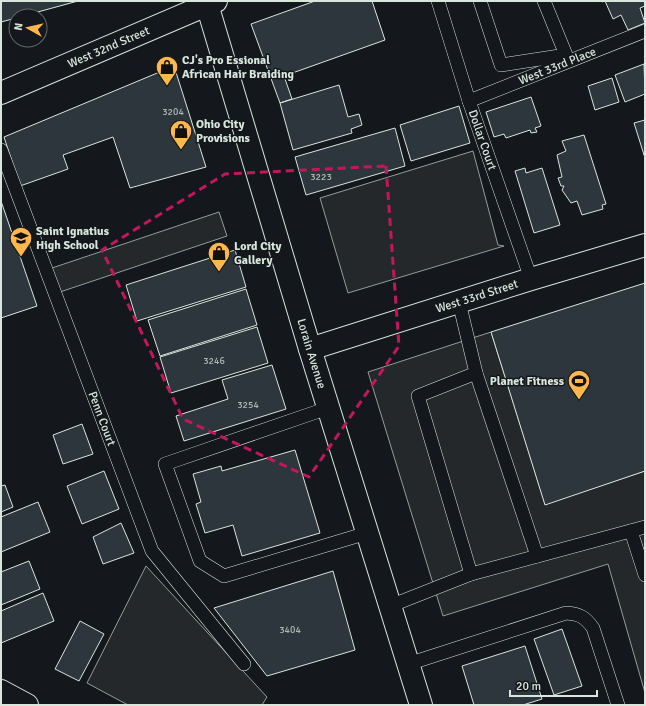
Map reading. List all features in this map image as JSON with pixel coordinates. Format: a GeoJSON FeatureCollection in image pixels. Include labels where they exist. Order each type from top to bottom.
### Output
{"type":"FeatureCollection","features":[{"type":"Feature","properties":{"kind":"main road","name":"West 32nd Street"},"geometry":{"type":"LineString","coordinates":[[1,93],[210,2]]}},
{"type":"Feature","properties":{"kind":"main road","name":"Lorain Avenue"},"geometry":{"type":"LineString","coordinates":[[210,2],[310,349],[421,705]]}},
{"type":"Feature","properties":{"kind":"main road","name":"West 33rd Street"},"geometry":{"type":"LineString","coordinates":[[310,349],[531,279],[645,245]]}},
{"type":"Feature","properties":{"kind":"main road"},"geometry":{"type":"LineString","coordinates":[[1,691],[27,705]]}},
{"type":"Feature","properties":{"kind":"lane","name":"Dollar Court"},"geometry":{"type":"LineString","coordinates":[[438,1],[469,101],[531,279]]}},
{"type":"Feature","properties":{"kind":"lane"},"geometry":{"type":"LineString","coordinates":[[480,1],[501,65],[566,54],[544,1]]}},
{"type":"Feature","properties":{"kind":"lane","name":"West 33rd Place"},"geometry":{"type":"LineString","coordinates":[[469,101],[645,31]]}},
{"type":"Feature","properties":{"kind":"lane","name":"Penn Court"},"geometry":{"type":"LineString","coordinates":[[1,150],[152,551],[244,664]]}},
{"type":"Feature","properties":{"kind":"lane"},"geometry":{"type":"LineString","coordinates":[[458,302],[476,373],[537,556]]}},
{"type":"Feature","properties":{"kind":"lane"},"geometry":{"type":"LineString","coordinates":[[471,574],[418,396],[476,373]]}},
{"type":"Feature","properties":{"kind":"lane"},"geometry":{"type":"LineString","coordinates":[[328,408],[165,464],[200,561],[224,576],[367,533]]}},
{"type":"Feature","properties":{"kind":"lane"},"geometry":{"type":"LineString","coordinates":[[390,606],[471,574],[645,527]]}},
{"type":"Feature","properties":{"kind":"lane"},"geometry":{"type":"LineString","coordinates":[[631,531],[645,575]]}},
{"type":"Feature","properties":{"kind":"lane"},"geometry":{"type":"LineString","coordinates":[[408,664],[566,613],[578,614],[585,618],[593,628],[618,705]]}},
{"type":"Feature","properties":{"kind":"highlighted area"},"geometry":{"type":"Polygon","coordinates":[[[386,166],[399,346],[309,477],[183,419],[102,250],[225,174],[386,166]]]}},
{"type":"Feature","properties":{"kind":"shaded area"},"geometry":{"type":"Polygon","coordinates":[[[473,151],[498,245],[504,246],[348,293],[320,198],[473,151]]]}},
{"type":"Feature","properties":{"kind":"shaded area"},"geometry":{"type":"Polygon","coordinates":[[[219,212],[227,236],[57,293],[49,269],[219,212]]]}},
{"type":"Feature","properties":{"kind":"shaded area"},"geometry":{"type":"Polygon","coordinates":[[[491,332],[545,504],[645,471],[645,693],[608,564],[443,616],[368,372],[491,332]]]}},
{"type":"Feature","properties":{"kind":"shaded area"},"geometry":{"type":"Polygon","coordinates":[[[146,566],[267,697],[262,705],[128,705],[87,683],[146,566]]]}},
{"type":"Feature","properties":{"kind":"building"},"geometry":{"type":"Polygon","coordinates":[[[1,1],[78,1],[48,9],[8,8],[8,20],[1,22],[1,1]]]}},
{"type":"Feature","properties":{"kind":"building"},"geometry":{"type":"Polygon","coordinates":[[[315,1],[372,1],[385,40],[284,76],[292,99],[280,103],[251,24],[315,1]]]}},
{"type":"Feature","properties":{"kind":"building"},"geometry":{"type":"Polygon","coordinates":[[[605,1],[645,1],[645,6],[640,8],[645,23],[628,30],[621,15],[613,19],[605,1]]]}},
{"type":"Feature","properties":{"kind":"building"},"geometry":{"type":"Polygon","coordinates":[[[644,64],[645,94],[625,102],[615,75],[644,64]]]}},
{"type":"Feature","properties":{"kind":"building"},"geometry":{"type":"Polygon","coordinates":[[[174,66],[206,167],[130,188],[113,137],[63,155],[68,169],[20,186],[4,137],[174,66]]]}},
{"type":"Feature","properties":{"kind":"building"},"geometry":{"type":"Polygon","coordinates":[[[612,78],[619,102],[595,110],[588,86],[612,78]]]}},
{"type":"Feature","properties":{"kind":"building"},"geometry":{"type":"Polygon","coordinates":[[[339,85],[348,117],[359,114],[362,125],[351,129],[352,133],[293,150],[280,103],[339,85]]]}},
{"type":"Feature","properties":{"kind":"building"},"geometry":{"type":"Polygon","coordinates":[[[531,97],[541,126],[535,128],[537,132],[531,133],[530,130],[506,138],[504,134],[494,137],[486,112],[531,97]]]}},
{"type":"Feature","properties":{"kind":"building"},"geometry":{"type":"Polygon","coordinates":[[[459,106],[470,143],[411,161],[400,125],[459,106]]]}},
{"type":"Feature","properties":{"kind":"building"},"geometry":{"type":"Polygon","coordinates":[[[645,120],[645,158],[634,123],[645,120]]]}},
{"type":"Feature","properties":{"kind":"building"},"geometry":{"type":"Polygon","coordinates":[[[395,128],[405,166],[306,195],[295,157],[395,128]]]}},
{"type":"Feature","properties":{"kind":"building"},"geometry":{"type":"Polygon","coordinates":[[[584,135],[606,204],[602,205],[603,209],[582,215],[577,201],[571,203],[562,190],[564,186],[561,186],[558,178],[562,177],[557,155],[566,151],[562,141],[584,135]]]}},
{"type":"Feature","properties":{"kind":"building"},"geometry":{"type":"Polygon","coordinates":[[[525,168],[526,173],[542,168],[560,225],[534,233],[515,171],[525,168]]]}},
{"type":"Feature","properties":{"kind":"building"},"geometry":{"type":"Polygon","coordinates":[[[1,201],[37,306],[1,318],[1,201]]]}},
{"type":"Feature","properties":{"kind":"building"},"geometry":{"type":"Polygon","coordinates":[[[235,250],[246,287],[137,321],[126,285],[235,250]]]}},
{"type":"Feature","properties":{"kind":"building","name":"Planet Fitness"},"geometry":{"type":"Polygon","coordinates":[[[645,283],[645,471],[545,505],[491,332],[645,283]]]}},
{"type":"Feature","properties":{"kind":"building"},"geometry":{"type":"Polygon","coordinates":[[[246,289],[257,325],[160,356],[148,320],[246,289]]]}},
{"type":"Feature","properties":{"kind":"building"},"geometry":{"type":"Polygon","coordinates":[[[257,327],[268,363],[171,393],[160,357],[257,327]]]}},
{"type":"Feature","properties":{"kind":"building"},"geometry":{"type":"Polygon","coordinates":[[[272,365],[286,409],[184,441],[176,416],[228,399],[222,380],[272,365]]]}},
{"type":"Feature","properties":{"kind":"building"},"geometry":{"type":"Polygon","coordinates":[[[82,424],[93,454],[63,464],[53,435],[82,424]]]}},
{"type":"Feature","properties":{"kind":"building"},"geometry":{"type":"Polygon","coordinates":[[[295,450],[320,533],[242,556],[233,525],[205,533],[196,504],[201,502],[193,474],[221,466],[222,471],[295,450]]]}},
{"type":"Feature","properties":{"kind":"building"},"geometry":{"type":"Polygon","coordinates":[[[104,471],[119,509],[82,524],[67,486],[104,471]]]}},
{"type":"Feature","properties":{"kind":"building"},"geometry":{"type":"Polygon","coordinates":[[[5,485],[13,507],[1,512],[1,486],[5,485]]]}},
{"type":"Feature","properties":{"kind":"building"},"geometry":{"type":"Polygon","coordinates":[[[38,502],[50,532],[1,552],[1,517],[38,502]]]}},
{"type":"Feature","properties":{"kind":"building"},"geometry":{"type":"Polygon","coordinates":[[[121,523],[134,553],[103,564],[93,537],[121,523]]]}},
{"type":"Feature","properties":{"kind":"building"},"geometry":{"type":"Polygon","coordinates":[[[29,561],[40,589],[1,605],[1,572],[29,561]]]}},
{"type":"Feature","properties":{"kind":"building"},"geometry":{"type":"Polygon","coordinates":[[[333,571],[355,650],[267,676],[214,608],[333,571]]]}},
{"type":"Feature","properties":{"kind":"building"},"geometry":{"type":"Polygon","coordinates":[[[43,593],[54,621],[1,643],[1,611],[43,593]]]}},
{"type":"Feature","properties":{"kind":"building"},"geometry":{"type":"Polygon","coordinates":[[[80,621],[104,634],[79,681],[55,669],[80,621]]]}},
{"type":"Feature","properties":{"kind":"building"},"geometry":{"type":"Polygon","coordinates":[[[562,629],[582,686],[554,695],[534,639],[562,629]]]}},
{"type":"Feature","properties":{"kind":"building"},"geometry":{"type":"Polygon","coordinates":[[[525,646],[542,699],[523,705],[474,705],[462,666],[525,646]]]}},
{"type":"Feature","properties":{"kind":"place","name":"CJ's Pro Essional African Hair Braiding"},"geometry":{"type":"Point","coordinates":[167,86]}},
{"type":"Feature","properties":{"kind":"place","name":"Ohio City Provisions"},"geometry":{"type":"Point","coordinates":[181,150]}},
{"type":"Feature","properties":{"kind":"place","name":"Saint Ignatius High School"},"geometry":{"type":"Point","coordinates":[21,258]}},
{"type":"Feature","properties":{"kind":"place","name":"Lord City Gallery"},"geometry":{"type":"Point","coordinates":[219,272]}},
{"type":"Feature","properties":{"kind":"place","name":"Planet Fitness"},"geometry":{"type":"Point","coordinates":[579,400]}}]}
